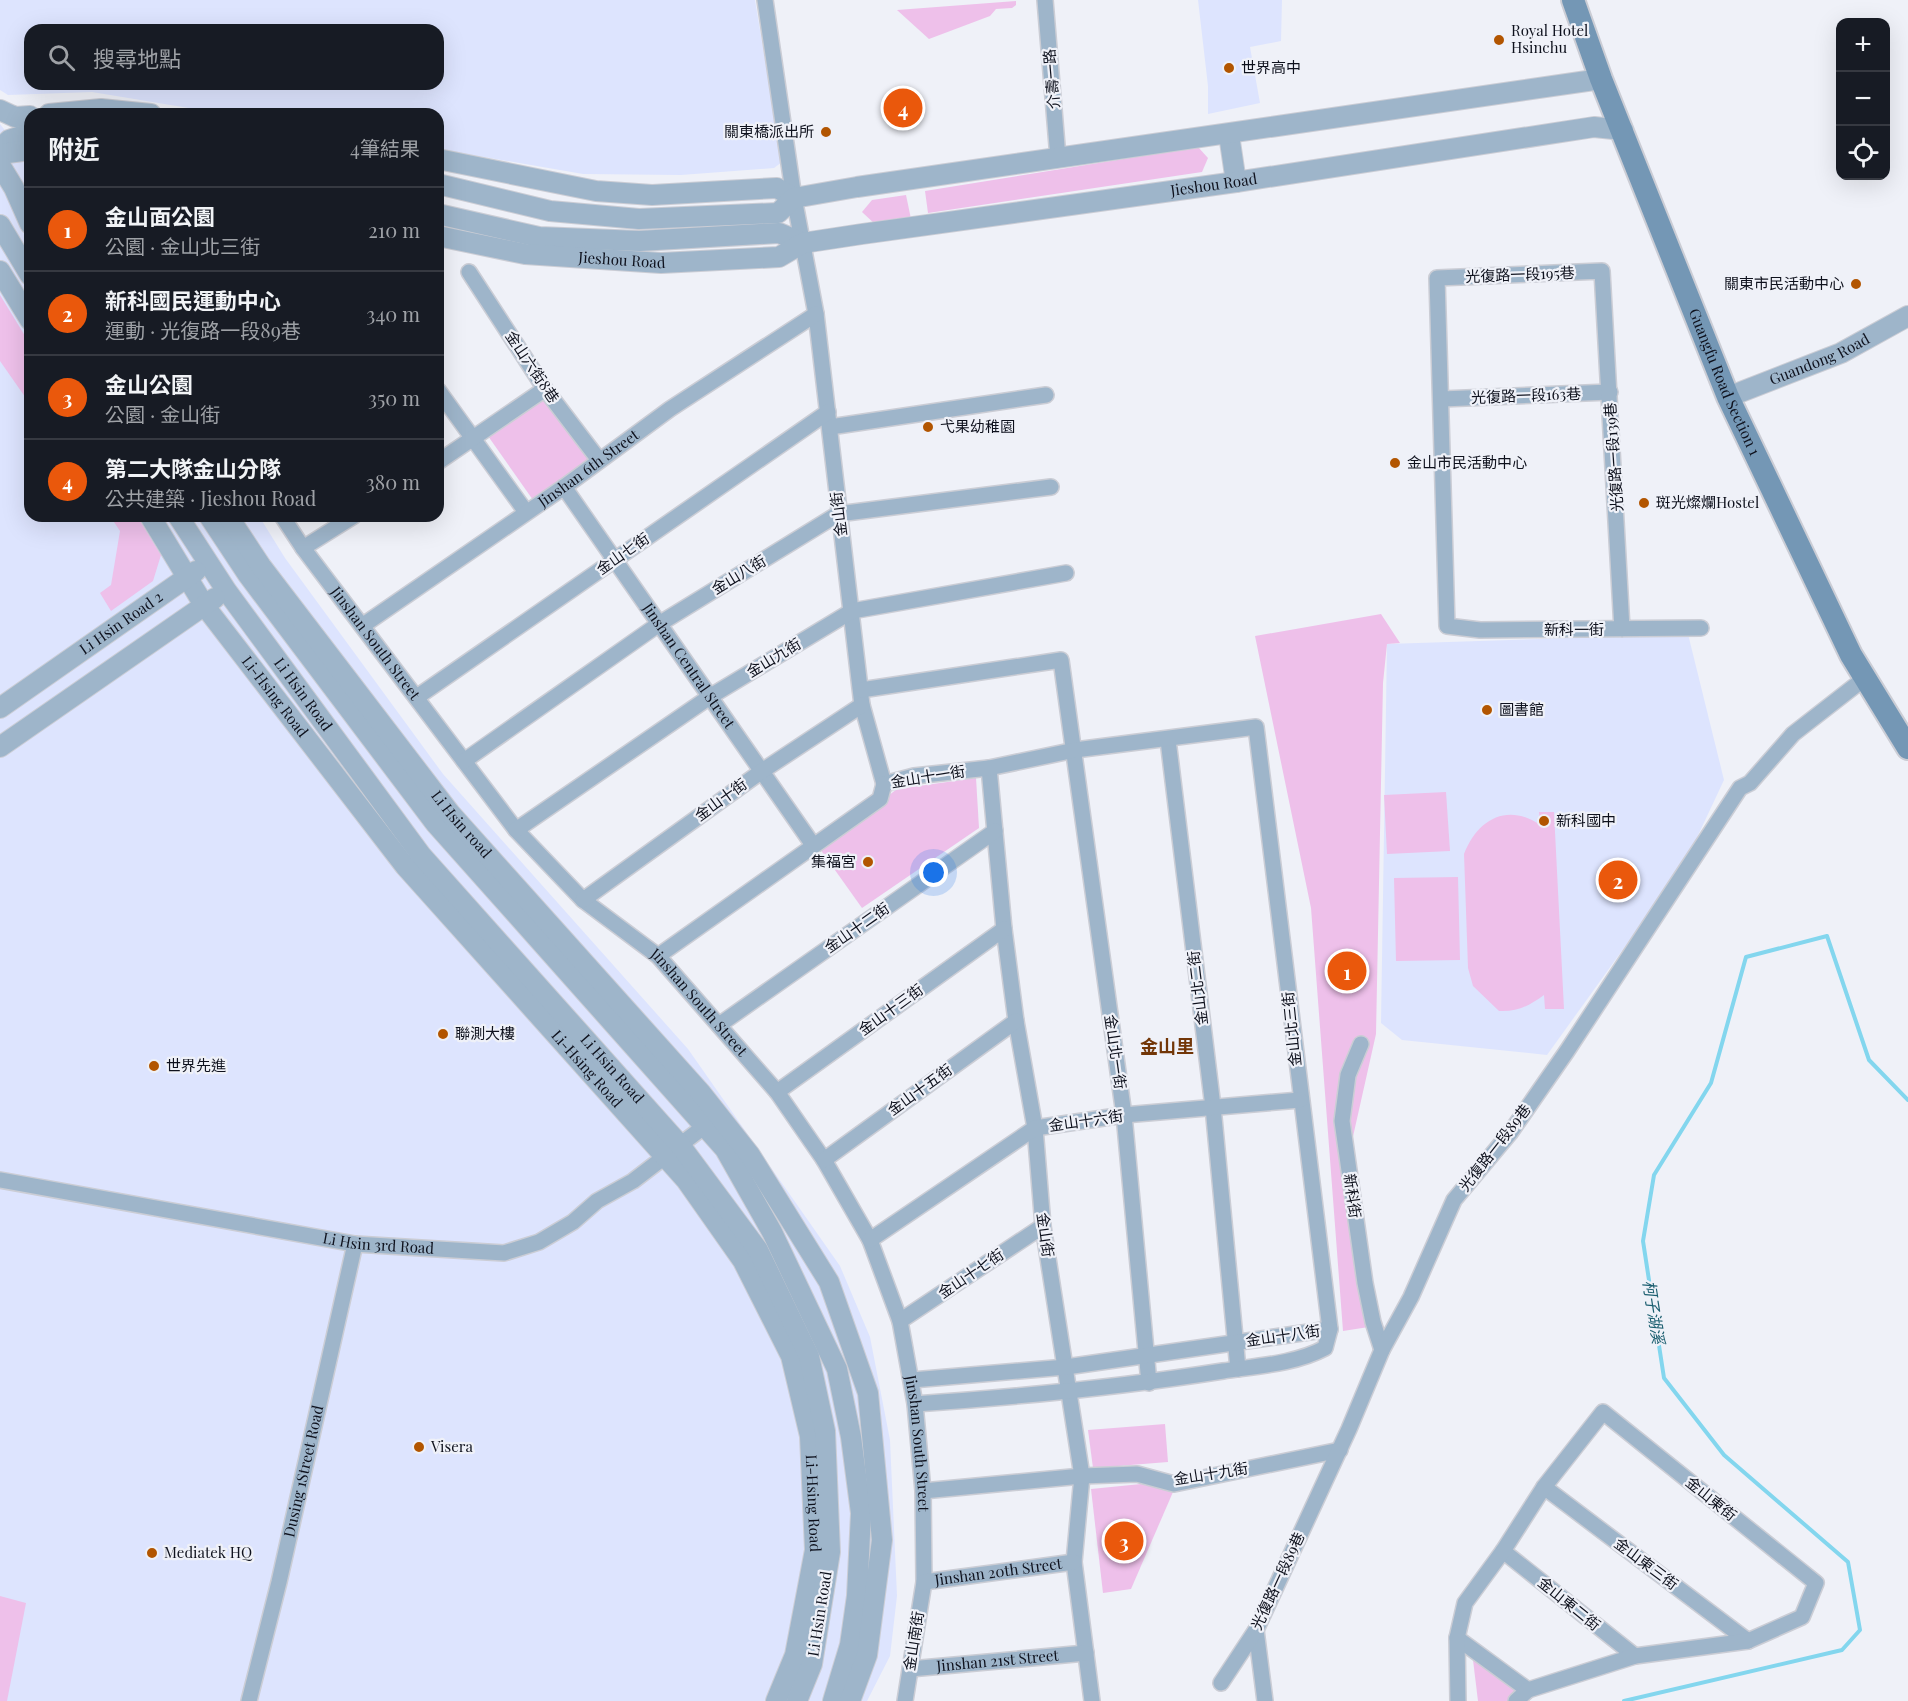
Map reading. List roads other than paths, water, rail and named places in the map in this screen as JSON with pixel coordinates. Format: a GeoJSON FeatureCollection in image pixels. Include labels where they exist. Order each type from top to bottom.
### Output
{"type":"FeatureCollection","features":[{"type":"Feature","properties":{"kind":"main road","name":"Guangfu Road Section 1"},"geometry":{"type":"LineString","coordinates":[[1574,0],[1601,79],[1728,397],[1851,655],[1908,748]]}},
{"type":"Feature","properties":{"kind":"street","name":"金山街"},"geometry":{"type":"LineString","coordinates":[[765,0],[794,198],[816,314],[861,697],[884,784]]}},
{"type":"Feature","properties":{"kind":"street","name":"介壽一路"},"geometry":{"type":"LineString","coordinates":[[1045,0],[1058,158]]}},
{"type":"Feature","properties":{"kind":"street"},"geometry":{"type":"LineString","coordinates":[[444,185],[550,211],[639,219],[778,213],[794,198],[1601,79]]}},
{"type":"Feature","properties":{"kind":"street"},"geometry":{"type":"LineString","coordinates":[[0,110],[15,117],[24,116]]}},
{"type":"Feature","properties":{"kind":"street","name":"Jieshou Road"},"geometry":{"type":"LineString","coordinates":[[444,237],[525,254],[662,264],[779,257],[803,243],[1236,182],[1594,127],[1623,130]]}},
{"type":"Feature","properties":{"kind":"street"},"geometry":{"type":"LineString","coordinates":[[0,149],[9,140],[24,135]]}},
{"type":"Feature","properties":{"kind":"street"},"geometry":{"type":"LineString","coordinates":[[1229,135],[1236,182]]}},
{"type":"Feature","properties":{"kind":"street"},"geometry":{"type":"LineString","coordinates":[[0,154],[24,151]]}},
{"type":"Feature","properties":{"kind":"street"},"geometry":{"type":"LineString","coordinates":[[444,160],[596,191],[652,195],[777,188],[794,198]]}},
{"type":"Feature","properties":{"kind":"street"},"geometry":{"type":"LineString","coordinates":[[0,165],[21,189]]}},
{"type":"Feature","properties":{"kind":"street","name":"Jieshou Road"},"geometry":{"type":"LineString","coordinates":[[444,215],[539,237],[639,241],[779,233],[803,243]]}},
{"type":"Feature","properties":{"kind":"street"},"geometry":{"type":"LineString","coordinates":[[0,225],[24,265]]}},
{"type":"Feature","properties":{"kind":"street"},"geometry":{"type":"LineString","coordinates":[[0,271],[24,310]]}},
{"type":"Feature","properties":{"kind":"street","name":"光復路一段195巷"},"geometry":{"type":"LineString","coordinates":[[1442,399],[1437,278],[1602,271]]}},
{"type":"Feature","properties":{"kind":"street","name":"光復路一段139巷"},"geometry":{"type":"LineString","coordinates":[[1602,271],[1618,521],[1622,630]]}},
{"type":"Feature","properties":{"kind":"street","name":"金山六街8巷"},"geometry":{"type":"LineString","coordinates":[[469,272],[545,389],[599,460]]}},
{"type":"Feature","properties":{"kind":"street","name":"Jinshan 6th Street"},"geometry":{"type":"LineString","coordinates":[[362,626],[564,487],[670,409],[816,314]]}},
{"type":"Feature","properties":{"kind":"street","name":"Guandong Road"},"geometry":{"type":"LineString","coordinates":[[1728,397],[1841,353],[1908,316]]}},
{"type":"Feature","properties":{"kind":"street"},"geometry":{"type":"LineString","coordinates":[[444,458],[545,389]]}},
{"type":"Feature","properties":{"kind":"street","name":"光復路一段163巷"},"geometry":{"type":"LineString","coordinates":[[1442,399],[1610,392]]}},
{"type":"Feature","properties":{"kind":"street","name":"金山七街"},"geometry":{"type":"LineString","coordinates":[[417,697],[614,561],[829,419],[1046,395]]}},
{"type":"Feature","properties":{"kind":"street"},"geometry":{"type":"LineString","coordinates":[[444,399],[526,512]]}},
{"type":"Feature","properties":{"kind":"street","name":"新科一街"},"geometry":{"type":"LineString","coordinates":[[1442,399],[1447,626],[1468,630],[1701,628]]}},
{"type":"Feature","properties":{"kind":"street","name":"Jinshan Central Street"},"geometry":{"type":"LineString","coordinates":[[564,487],[813,845]]}},
{"type":"Feature","properties":{"kind":"street","name":"金山八街"},"geometry":{"type":"LineString","coordinates":[[464,761],[658,624],[838,514],[1052,488]]}},
{"type":"Feature","properties":{"kind":"street","name":"Li-Hsing Road"},"geometry":{"type":"LineString","coordinates":[[154,522],[204,605],[405,866],[672,1150],[686,1180],[743,1262],[790,1356],[810,1436],[815,1550],[795,1654],[776,1701]]}},
{"type":"Feature","properties":{"kind":"street","name":"Li Hsin Road"},"geometry":{"type":"LineString","coordinates":[[182,522],[226,590],[421,855],[758,1250],[809,1356],[825,1431],[830,1552],[812,1664],[797,1701]]}},
{"type":"Feature","properties":{"kind":"street"},"geometry":{"type":"LineString","coordinates":[[215,522],[237,545]]}},
{"type":"Feature","properties":{"kind":"street","name":"Li Hsin road"},"geometry":{"type":"LineString","coordinates":[[230,522],[237,545],[254,570],[450,813],[701,1093],[712,1121]]}},
{"type":"Feature","properties":{"kind":"street","name":"Jinshan South Street"},"geometry":{"type":"LineString","coordinates":[[286,522],[303,548],[516,830],[583,900],[658,956],[777,1092],[824,1160],[870,1240],[900,1321],[912,1380],[924,1491],[924,1582]]}},
{"type":"Feature","properties":{"kind":"street"},"geometry":{"type":"LineString","coordinates":[[303,548],[344,522]]}},
{"type":"Feature","properties":{"kind":"street","name":"Li Hsin Road 2"},"geometry":{"type":"LineString","coordinates":[[0,708],[187,577],[237,545]]}},
{"type":"Feature","properties":{"kind":"street"},"geometry":{"type":"LineString","coordinates":[[0,747],[254,570]]}},
{"type":"Feature","properties":{"kind":"street","name":"金山九街"},"geometry":{"type":"LineString","coordinates":[[516,830],[711,696],[852,611],[1066,573]]}},
{"type":"Feature","properties":{"kind":"street","name":"金山十街"},"geometry":{"type":"LineString","coordinates":[[583,900],[861,697],[1061,660]]}},
{"type":"Feature","properties":{"kind":"street","name":"金山北一街"},"geometry":{"type":"LineString","coordinates":[[1061,660],[1124,1115],[1149,1383]]}},
{"type":"Feature","properties":{"kind":"street","name":"光復路一段89巷"},"geometry":{"type":"LineString","coordinates":[[1221,1683],[1256,1630],[1340,1450],[1382,1350],[1412,1297],[1454,1200],[1510,1133],[1567,1051],[1740,788],[1750,783],[1793,734],[1865,678]]}},
{"type":"Feature","properties":{"kind":"street","name":"金山十一街"},"geometry":{"type":"LineString","coordinates":[[658,956],[880,800],[884,784],[914,776],[989,768],[1075,750],[1168,741],[1257,727]]}},
{"type":"Feature","properties":{"kind":"street","name":"金山北三街"},"geometry":{"type":"LineString","coordinates":[[1257,727],[1300,1100],[1330,1329]]}},
{"type":"Feature","properties":{"kind":"street","name":"金山北二街"},"geometry":{"type":"LineString","coordinates":[[1168,741],[1213,1107],[1238,1369]]}},
{"type":"Feature","properties":{"kind":"street","name":"金山街"},"geometry":{"type":"LineString","coordinates":[[989,768],[1004,929],[1016,1021],[1035,1128],[1043,1226],[1082,1476],[1074,1562],[1092,1701]]}},
{"type":"Feature","properties":{"kind":"street","name":"金山十二街"},"geometry":{"type":"LineString","coordinates":[[719,1025],[995,831]]}},
{"type":"Feature","properties":{"kind":"street","name":"金山十三街"},"geometry":{"type":"LineString","coordinates":[[777,1092],[1004,929]]}},
{"type":"Feature","properties":{"kind":"street","name":"金山十五街"},"geometry":{"type":"LineString","coordinates":[[824,1160],[1016,1021]]}},
{"type":"Feature","properties":{"kind":"street","name":"新科街"},"geometry":{"type":"LineString","coordinates":[[1361,1044],[1348,1075],[1342,1121],[1365,1283],[1373,1322],[1382,1350]]}},
{"type":"Feature","properties":{"kind":"street","name":"金山十六街"},"geometry":{"type":"LineString","coordinates":[[870,1240],[1035,1128],[1124,1115],[1300,1100]]}},
{"type":"Feature","properties":{"kind":"street"},"geometry":{"type":"LineString","coordinates":[[712,1121],[750,1155],[829,1282],[868,1393],[882,1540],[867,1654],[849,1701]]}},
{"type":"Feature","properties":{"kind":"street","name":"Li Hsin Road"},"geometry":{"type":"LineString","coordinates":[[712,1121],[725,1149],[772,1232],[837,1369],[851,1437],[861,1513],[856,1596],[850,1645],[833,1701]]}},
{"type":"Feature","properties":{"kind":"street","name":"Li Hsin 3rd Road"},"geometry":{"type":"LineString","coordinates":[[0,1179],[356,1244],[504,1253],[539,1242],[564,1227],[597,1201],[633,1181],[712,1121]]}},
{"type":"Feature","properties":{"kind":"street","name":"金山十七街"},"geometry":{"type":"LineString","coordinates":[[900,1321],[1043,1226]]}},
{"type":"Feature","properties":{"kind":"street","name":"Dusing 1Street Road"},"geometry":{"type":"LineString","coordinates":[[249,1701],[279,1582],[356,1244]]}},
{"type":"Feature","properties":{"kind":"street","name":"金山十八街"},"geometry":{"type":"LineString","coordinates":[[912,1380],[1066,1367],[1330,1329],[1325,1348],[1311,1356],[1149,1383],[1069,1393],[915,1404]]}},
{"type":"Feature","properties":{"kind":"street","name":"金山東街"},"geometry":{"type":"LineString","coordinates":[[1458,1701],[1457,1638],[1466,1603],[1544,1487],[1603,1412],[1816,1583],[1802,1617],[1748,1641],[1635,1656],[1528,1690],[1516,1701]]}},
{"type":"Feature","properties":{"kind":"street","name":"金山十九街"},"geometry":{"type":"LineString","coordinates":[[924,1491],[1082,1476],[1137,1474],[1174,1484],[1340,1450]]}},
{"type":"Feature","properties":{"kind":"street","name":"金山東三街"},"geometry":{"type":"LineString","coordinates":[[1544,1487],[1748,1641]]}},
{"type":"Feature","properties":{"kind":"street","name":"金山東二街"},"geometry":{"type":"LineString","coordinates":[[1503,1551],[1635,1656]]}},
{"type":"Feature","properties":{"kind":"street","name":"Jinshan 20th Street"},"geometry":{"type":"LineString","coordinates":[[924,1582],[1074,1562]]}},
{"type":"Feature","properties":{"kind":"street","name":"金山南街"},"geometry":{"type":"LineString","coordinates":[[905,1701],[924,1582]]}},
{"type":"Feature","properties":{"kind":"street"},"geometry":{"type":"LineString","coordinates":[[1256,1630],[1265,1701]]}},
{"type":"Feature","properties":{"kind":"street"},"geometry":{"type":"LineString","coordinates":[[1457,1638],[1528,1690]]}},
{"type":"Feature","properties":{"kind":"street","name":"Jinshan 21st Street"},"geometry":{"type":"LineString","coordinates":[[910,1669],[1086,1653]]}},
{"type":"Feature","properties":{"kind":"waterway","name":"柯子湖溪"},"geometry":{"type":"LineString","coordinates":[[1624,1701],[1842,1650],[1860,1630],[1848,1562],[1724,1455],[1664,1378],[1643,1241],[1654,1175],[1711,1083],[1746,957],[1827,936],[1869,1060],[1908,1100]]}},
{"type":"Feature","properties":{"kind":"place","name":"Royal Hotel Hsinchu"},"geometry":{"type":"Point","coordinates":[1499,40]}},
{"type":"Feature","properties":{"kind":"place","name":"世界高中"},"geometry":{"type":"Point","coordinates":[1229,68]}},
{"type":"Feature","properties":{"kind":"place","name":"第二大隊金山分隊"},"geometry":{"type":"Point","coordinates":[903,108]}},
{"type":"Feature","properties":{"kind":"place","name":"關東橋派出所"},"geometry":{"type":"Point","coordinates":[826,132]}},
{"type":"Feature","properties":{"kind":"place","name":"關東市民活動中心"},"geometry":{"type":"Point","coordinates":[1856,284]}},
{"type":"Feature","properties":{"kind":"place","name":"弋果幼稚園"},"geometry":{"type":"Point","coordinates":[928,427]}},
{"type":"Feature","properties":{"kind":"place","name":"金山市民活動中心"},"geometry":{"type":"Point","coordinates":[1395,463]}},
{"type":"Feature","properties":{"kind":"place","name":"斑光燦爛Hostel"},"geometry":{"type":"Point","coordinates":[1644,503]}},
{"type":"Feature","properties":{"kind":"place","name":"圖書館"},"geometry":{"type":"Point","coordinates":[1487,710]}},
{"type":"Feature","properties":{"kind":"place","name":"新科國中"},"geometry":{"type":"Point","coordinates":[1544,821]}},
{"type":"Feature","properties":{"kind":"place","name":"集福宮"},"geometry":{"type":"Point","coordinates":[868,862]}},
{"type":"Feature","properties":{"kind":"place","name":"新科國民運動中心"},"geometry":{"type":"Point","coordinates":[1618,880]}},
{"type":"Feature","properties":{"kind":"place","name":"金山面公園"},"geometry":{"type":"Point","coordinates":[1347,971]}},
{"type":"Feature","properties":{"kind":"place","name":"聯測大樓"},"geometry":{"type":"Point","coordinates":[443,1034]}},
{"type":"Feature","properties":{"kind":"place","name":"世界先進"},"geometry":{"type":"Point","coordinates":[154,1066]}},
{"type":"Feature","properties":{"kind":"place","name":"Visera"},"geometry":{"type":"Point","coordinates":[419,1447]}},
{"type":"Feature","properties":{"kind":"place","name":"金山公園"},"geometry":{"type":"Point","coordinates":[1124,1541]}},
{"type":"Feature","properties":{"kind":"place","name":"Mediatek HQ"},"geometry":{"type":"Point","coordinates":[152,1553]}},
{"type":"Feature","properties":{"kind":"district","name":"金山里"},"geometry":{"type":"Point","coordinates":[1167,1047]}}]}
